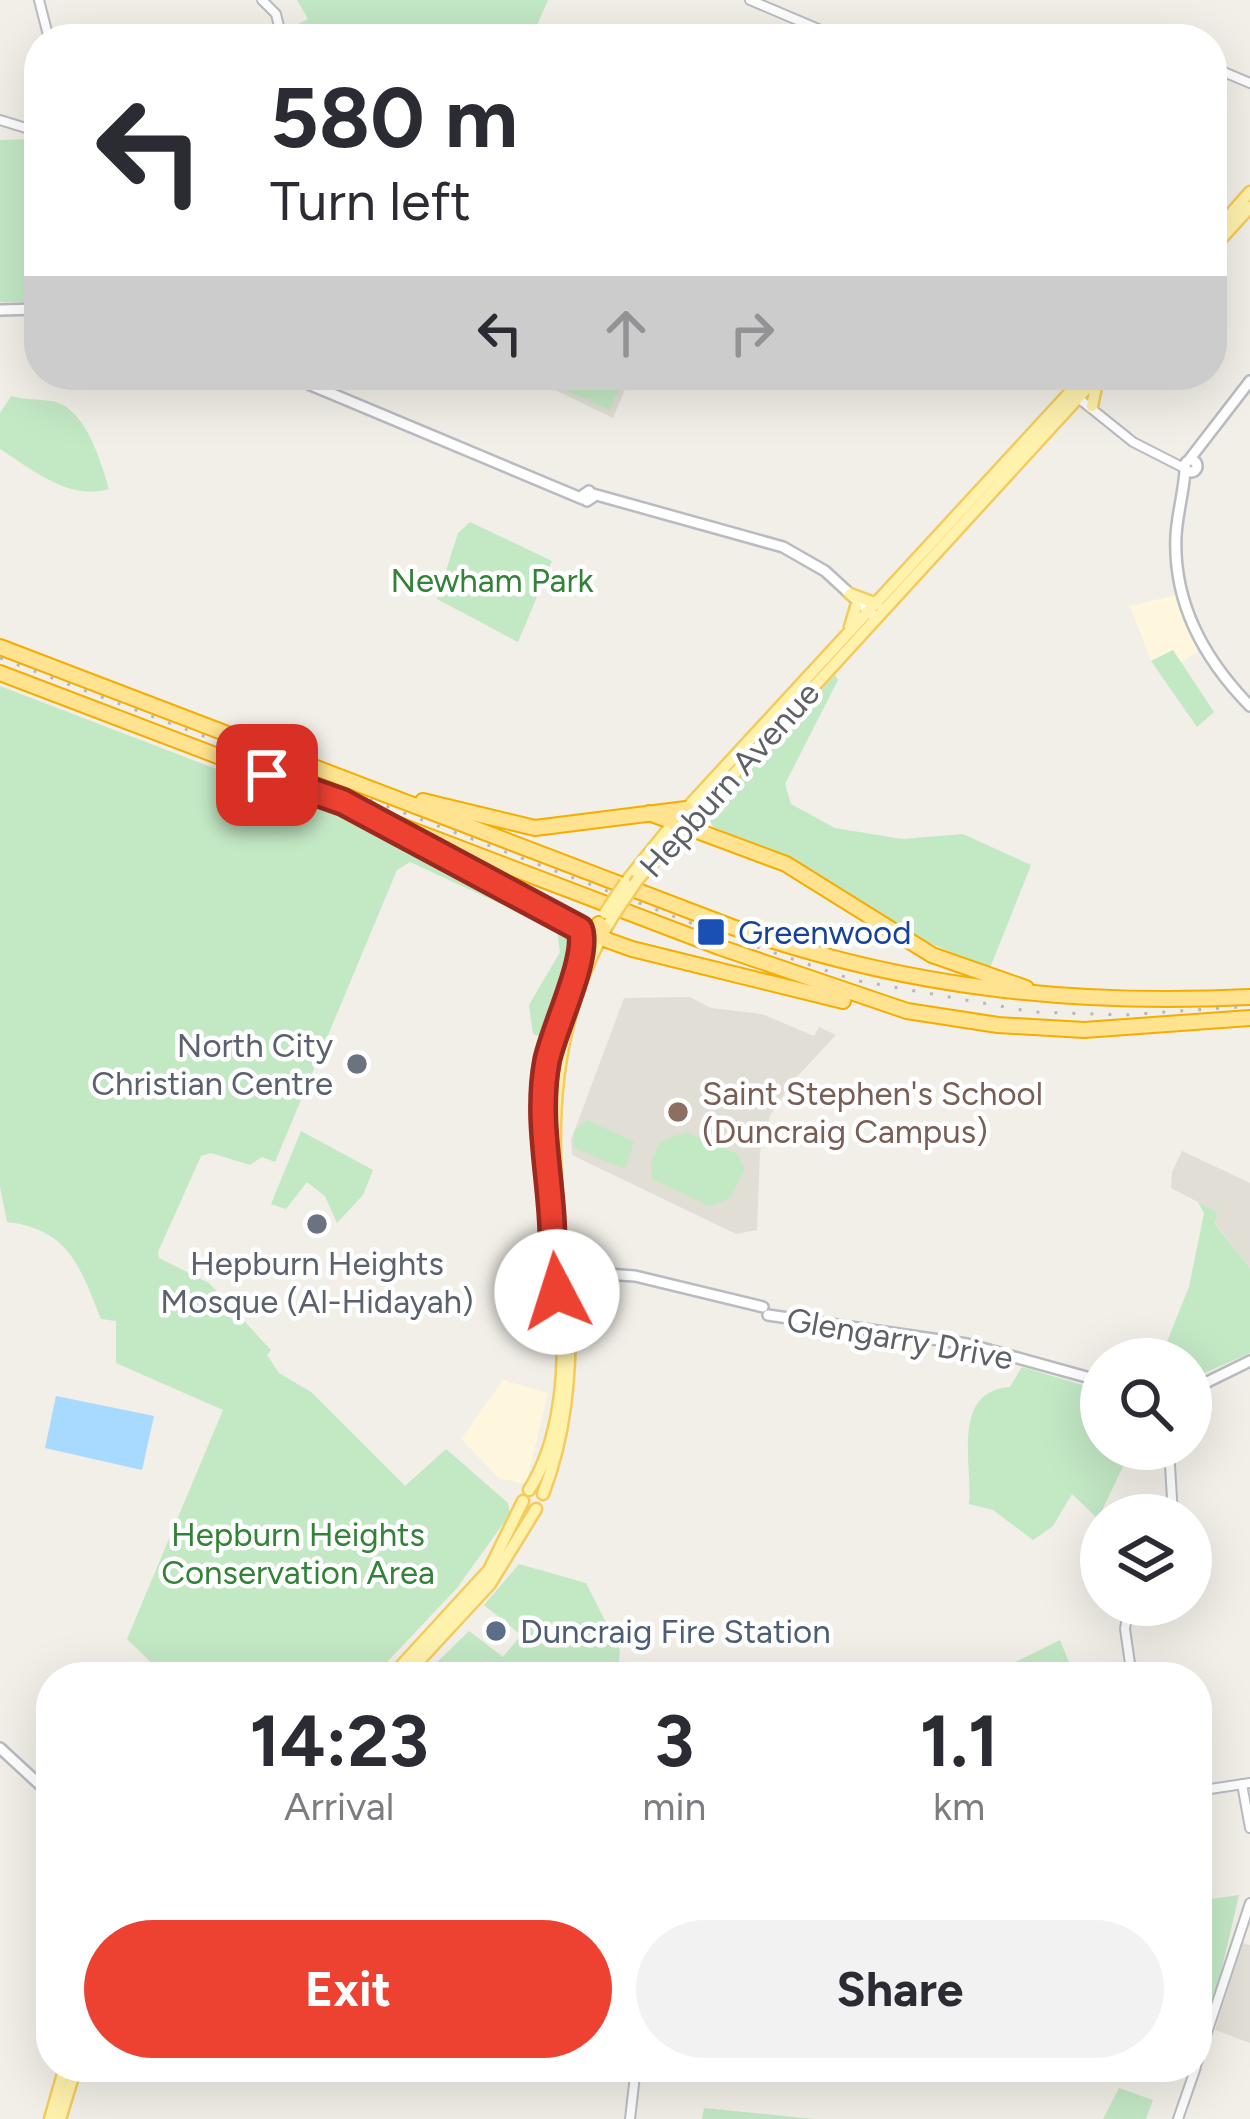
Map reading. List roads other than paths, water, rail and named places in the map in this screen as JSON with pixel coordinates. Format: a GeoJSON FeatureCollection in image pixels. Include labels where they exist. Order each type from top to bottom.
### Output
{"type":"FeatureCollection","features":[{"type":"Feature","properties":{"kind":"highway"},"geometry":{"type":"LineString","coordinates":[[0,647],[732,927],[851,965],[1002,993],[1250,997]]}},
{"type":"Feature","properties":{"kind":"highway"},"geometry":{"type":"LineString","coordinates":[[0,673],[718,947],[908,1011]]}},
{"type":"Feature","properties":{"kind":"highway"},"geometry":{"type":"LineString","coordinates":[[332,774],[536,828],[650,813],[686,816],[705,831],[817,879],[913,944],[962,969],[1017,987],[1096,998]]}},
{"type":"Feature","properties":{"kind":"highway"},"geometry":{"type":"LineString","coordinates":[[343,802],[565,917],[580,929],[588,953],[620,945],[845,1001],[998,1025],[1084,1030],[1250,1018]]}},
{"type":"Feature","properties":{"kind":"highway"},"geometry":{"type":"LineString","coordinates":[[565,917],[603,925],[620,945]]}},
{"type":"Feature","properties":{"kind":"main road"},"geometry":{"type":"LineString","coordinates":[[1227,218],[1250,192]]}},
{"type":"Feature","properties":{"kind":"main road"},"geometry":{"type":"LineString","coordinates":[[1227,232],[1250,206]]}},
{"type":"Feature","properties":{"kind":"main road"},"geometry":{"type":"LineString","coordinates":[[1250,384],[1189,466],[1176,541],[1180,585],[1205,650],[1250,703]]}},
{"type":"Feature","properties":{"kind":"main road"},"geometry":{"type":"LineString","coordinates":[[324,390],[588,496],[757,536],[815,565],[869,613]]}},
{"type":"Feature","properties":{"kind":"main road"},"geometry":{"type":"LineString","coordinates":[[332,390],[530,476],[763,542],[822,574],[869,613]]}},
{"type":"Feature","properties":{"kind":"main road","name":"Hepburn Avenue"},"geometry":{"type":"LineString","coordinates":[[686,816],[788,713],[869,613],[1072,390]]}},
{"type":"Feature","properties":{"kind":"main road","name":"Hepburn Avenue"},"geometry":{"type":"LineString","coordinates":[[557,1292],[549,1281],[553,1269],[542,1160],[544,1079],[555,1026],[603,925],[634,877],[761,728],[1086,390]]}},
{"type":"Feature","properties":{"kind":"main road"},"geometry":{"type":"LineString","coordinates":[[1094,410],[1098,390]]}},
{"type":"Feature","properties":{"kind":"main road"},"geometry":{"type":"LineString","coordinates":[[761,728],[784,710],[788,713]]}},
{"type":"Feature","properties":{"kind":"main road","name":"Hepburn Avenue"},"geometry":{"type":"LineString","coordinates":[[536,1509],[567,1409],[574,1278],[560,1243],[552,1100],[561,1040],[588,953]]}},
{"type":"Feature","properties":{"kind":"main road"},"geometry":{"type":"LineString","coordinates":[[466,1612],[541,1472],[557,1411],[561,1316],[557,1292],[574,1278],[553,1269]]}},
{"type":"Feature","properties":{"kind":"main road","name":"Glengarry Drive"},"geometry":{"type":"LineString","coordinates":[[574,1278],[635,1276],[765,1311],[970,1340],[1080,1373]]}},
{"type":"Feature","properties":{"kind":"main road"},"geometry":{"type":"LineString","coordinates":[[1212,1382],[1250,1363]]}},
{"type":"Feature","properties":{"kind":"main road"},"geometry":{"type":"LineString","coordinates":[[526,1496],[543,1495]]}},
{"type":"Feature","properties":{"kind":"main road"},"geometry":{"type":"LineString","coordinates":[[417,1662],[506,1563],[536,1509],[526,1496]]}},
{"type":"Feature","properties":{"kind":"main road"},"geometry":{"type":"LineString","coordinates":[[405,1662],[496,1561]]}},
{"type":"Feature","properties":{"kind":"main road"},"geometry":{"type":"LineString","coordinates":[[0,1751],[36,1784]]}},
{"type":"Feature","properties":{"kind":"main road"},"geometry":{"type":"LineString","coordinates":[[50,2119],[61,2082]]}},
{"type":"Feature","properties":{"kind":"main road"},"geometry":{"type":"LineString","coordinates":[[60,2119],[71,2082]]}},
{"type":"Feature","properties":{"kind":"street"},"geometry":{"type":"LineString","coordinates":[[262,0],[280,24]]}},
{"type":"Feature","properties":{"kind":"street"},"geometry":{"type":"LineString","coordinates":[[740,0],[796,24]]}},
{"type":"Feature","properties":{"kind":"street"},"geometry":{"type":"LineString","coordinates":[[750,0],[807,24]]}},
{"type":"Feature","properties":{"kind":"street"},"geometry":{"type":"LineString","coordinates":[[1079,397],[1080,390]]}},
{"type":"Feature","properties":{"kind":"street"},"geometry":{"type":"LineString","coordinates":[[1065,398],[1079,397],[1132,442],[1189,466]]}},
{"type":"Feature","properties":{"kind":"street"},"geometry":{"type":"LineString","coordinates":[[1126,1626],[1131,1662]]}},
{"type":"Feature","properties":{"kind":"street"},"geometry":{"type":"LineString","coordinates":[[1212,1791],[1246,1786],[1250,1828]]}},
{"type":"Feature","properties":{"kind":"street"},"geometry":{"type":"LineString","coordinates":[[1212,2017],[1250,1903]]}},
{"type":"Feature","properties":{"kind":"street"},"geometry":{"type":"LineString","coordinates":[[628,2119],[632,2082]]}},
{"type":"Feature","properties":{"kind":"street"},"geometry":{"type":"LineString","coordinates":[[1178,2119],[1190,2082]]}},
{"type":"Feature","properties":{"kind":"water"},"geometry":{"type":"Polygon","coordinates":[[[56,1396],[154,1416],[142,1470],[45,1448],[56,1396]]]}},
{"type":"Feature","properties":{"kind":"railway"},"geometry":{"type":"LineString","coordinates":[[0,658],[725,936],[854,980],[1033,1012],[1125,1015],[1250,1006]]}},
{"type":"Feature","properties":{"kind":"place","name":"Greenwood"},"geometry":{"type":"Point","coordinates":[711,932]}},
{"type":"Feature","properties":{"kind":"place","name":"North City Christian Centre"},"geometry":{"type":"Point","coordinates":[357,1064]}},
{"type":"Feature","properties":{"kind":"place","name":"Saint Stephen's School (Duncraig Campus)"},"geometry":{"type":"Point","coordinates":[678,1112]}},
{"type":"Feature","properties":{"kind":"place","name":"Hepburn Heights Mosque (Al-Hidayah)"},"geometry":{"type":"Point","coordinates":[317,1224]}},
{"type":"Feature","properties":{"kind":"place","name":"Duncraig Fire Station"},"geometry":{"type":"Point","coordinates":[496,1631]}},
{"type":"Feature","properties":{"kind":"park label","name":"Newham Park"},"geometry":{"type":"Point","coordinates":[492,580]}},
{"type":"Feature","properties":{"kind":"park label","name":"Hepburn Heights Conservation Area"},"geometry":{"type":"Point","coordinates":[298,1553]}}]}
